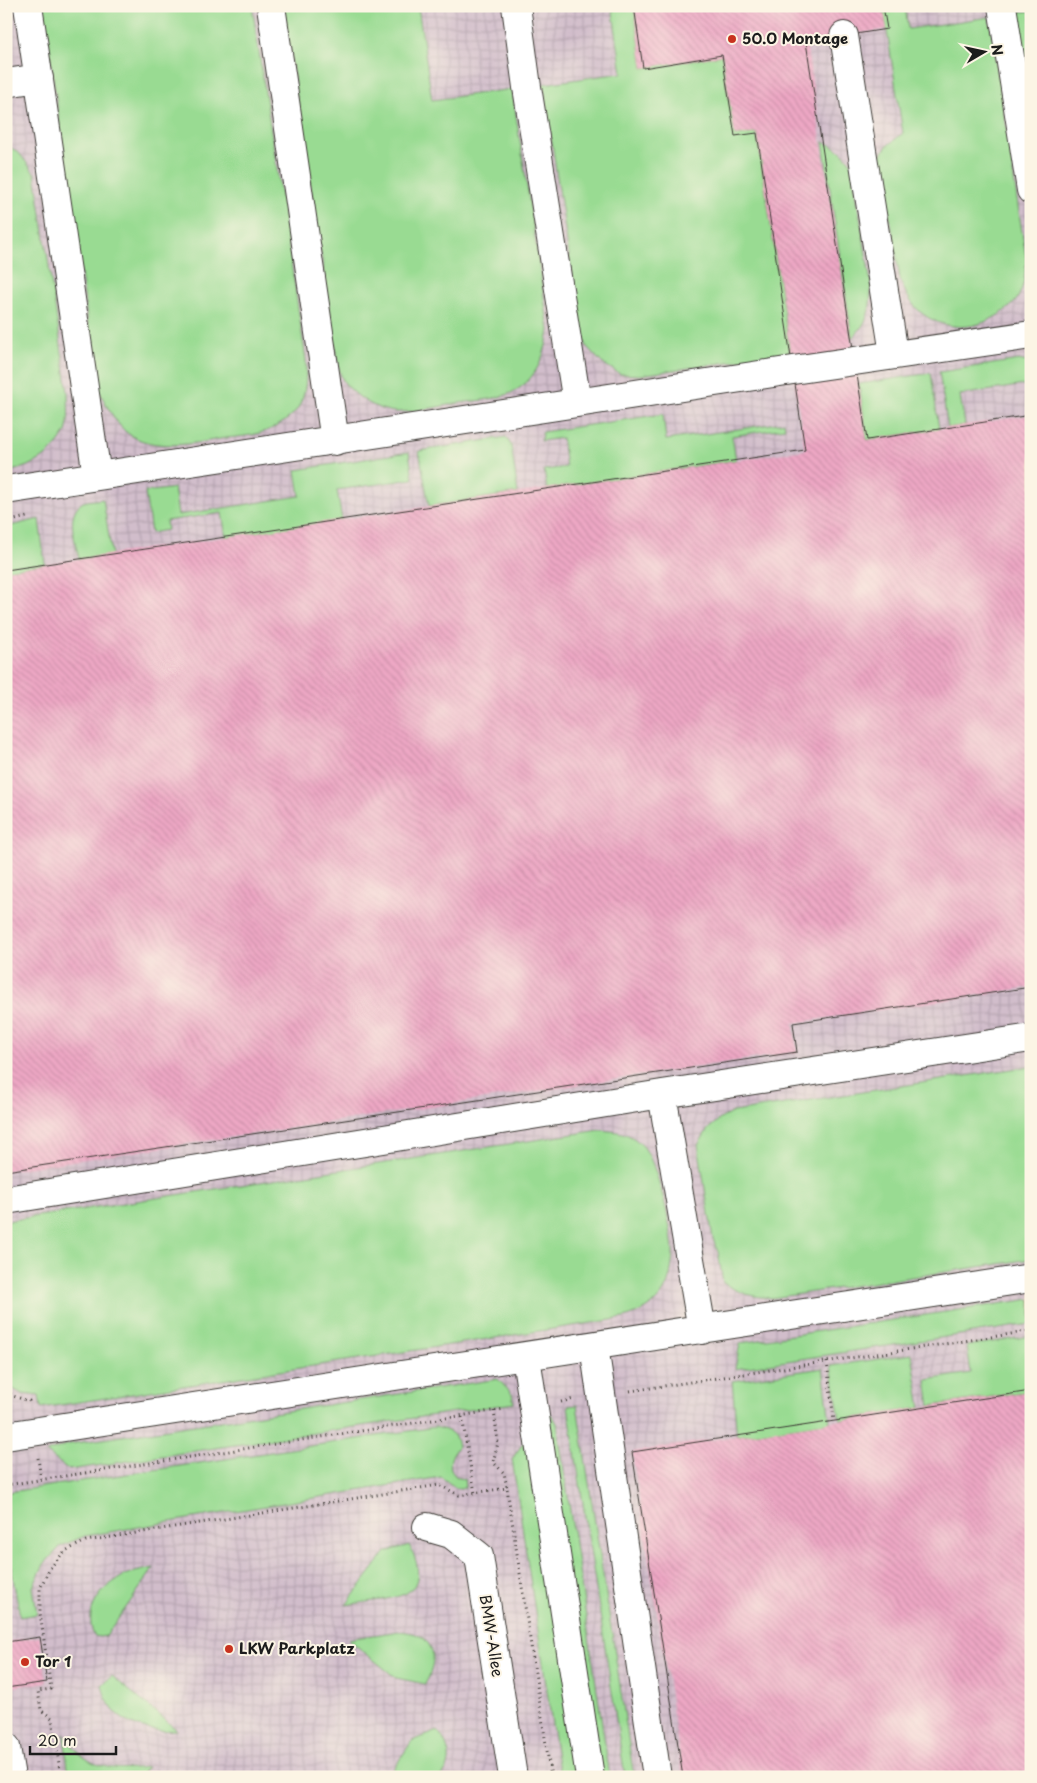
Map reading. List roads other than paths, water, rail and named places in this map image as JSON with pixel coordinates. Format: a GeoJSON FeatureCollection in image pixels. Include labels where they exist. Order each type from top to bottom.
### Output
{"type":"FeatureCollection","features":[{"type":"Feature","properties":{"kind":"lane"},"geometry":{"type":"LineString","coordinates":[[28,6],[97,476]]}},
{"type":"Feature","properties":{"kind":"lane"},"geometry":{"type":"LineString","coordinates":[[271,6],[335,441]]}},
{"type":"Feature","properties":{"kind":"lane"},"geometry":{"type":"LineString","coordinates":[[516,6],[577,403]]}},
{"type":"Feature","properties":{"kind":"lane"},"geometry":{"type":"LineString","coordinates":[[1002,6],[1031,190]]}},
{"type":"Feature","properties":{"kind":"lane"},"geometry":{"type":"LineString","coordinates":[[844,36],[894,354]]}},
{"type":"Feature","properties":{"kind":"lane"},"geometry":{"type":"LineString","coordinates":[[6,83],[39,78]]}},
{"type":"Feature","properties":{"kind":"lane"},"geometry":{"type":"LineString","coordinates":[[6,490],[894,354],[1031,335]]}},
{"type":"Feature","properties":{"kind":"lane"},"geometry":{"type":"LineString","coordinates":[[6,1200],[662,1094],[1031,1038]]}},
{"type":"Feature","properties":{"kind":"lane"},"geometry":{"type":"LineString","coordinates":[[662,1094],[702,1330]]}},
{"type":"Feature","properties":{"kind":"lane"},"geometry":{"type":"LineString","coordinates":[[6,1436],[1031,1278]]}},
{"type":"Feature","properties":{"kind":"lane"},"geometry":{"type":"LineString","coordinates":[[594,1346],[657,1777]]}},
{"type":"Feature","properties":{"kind":"lane"},"geometry":{"type":"LineString","coordinates":[[526,1357],[590,1777]]}},
{"type":"Feature","properties":{"kind":"lane","name":"BMW-Allee"},"geometry":{"type":"LineString","coordinates":[[426,1527],[451,1534],[479,1556],[513,1777]]}},
{"type":"Feature","properties":{"kind":"lane"},"geometry":{"type":"LineString","coordinates":[[6,1747],[11,1777]]}},
{"type":"Feature","properties":{"kind":"place","name":"50.0 Montage"},"geometry":{"type":"Point","coordinates":[732,39]}},
{"type":"Feature","properties":{"kind":"place","name":"LKW Parkplatz"},"geometry":{"type":"Point","coordinates":[229,1649]}},
{"type":"Feature","properties":{"kind":"place","name":"Tor 1"},"geometry":{"type":"Point","coordinates":[25,1662]}}]}
